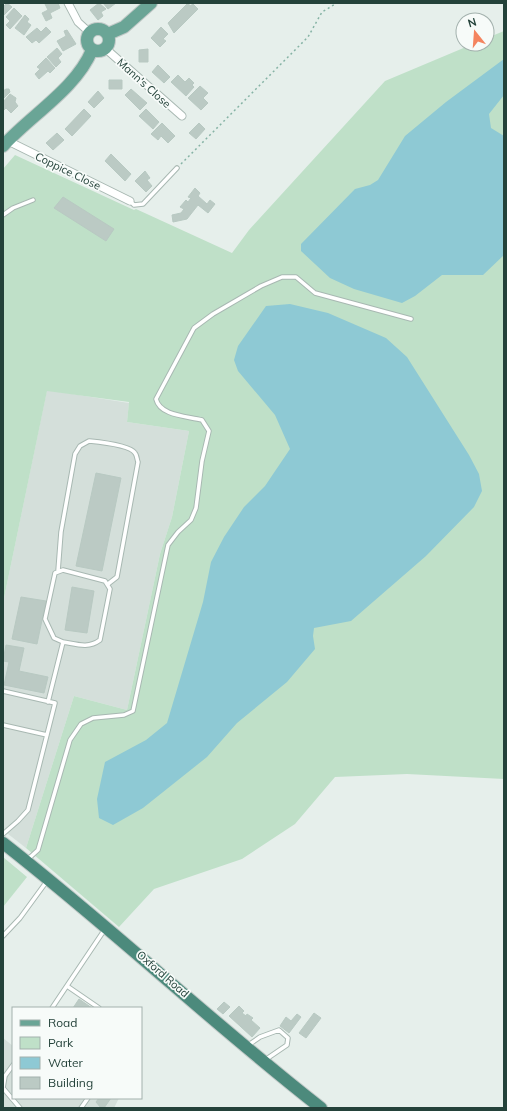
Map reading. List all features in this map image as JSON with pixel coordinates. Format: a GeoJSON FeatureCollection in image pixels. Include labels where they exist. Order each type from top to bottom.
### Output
{"type":"FeatureCollection","features":[{"type":"Feature","properties":{"kind":"highway","name":"Oxford Road"},"geometry":{"type":"LineString","coordinates":[[3,843],[107,927],[263,1061],[321,1108]]}},
{"type":"Feature","properties":{"kind":"main road"},"geometry":{"type":"LineString","coordinates":[[108,34],[124,27],[151,3]]}},
{"type":"Feature","properties":{"kind":"main road"},"geometry":{"type":"LineString","coordinates":[[99,29],[108,34],[110,40],[106,49],[99,52],[92,50],[87,44],[90,33],[99,29]]}},
{"type":"Feature","properties":{"kind":"main road"},"geometry":{"type":"LineString","coordinates":[[4,141],[75,78],[87,62],[92,50]]}},
{"type":"Feature","properties":{"kind":"street"},"geometry":{"type":"LineString","coordinates":[[68,3],[78,22],[90,33]]}},
{"type":"Feature","properties":{"kind":"street","name":"Mann's Close"},"geometry":{"type":"LineString","coordinates":[[106,49],[182,116]]}},
{"type":"Feature","properties":{"kind":"street","name":"Coppice Close"},"geometry":{"type":"LineString","coordinates":[[4,141],[130,201]]}},
{"type":"Feature","properties":{"kind":"lane"},"geometry":{"type":"LineString","coordinates":[[130,201],[134,204],[143,204],[177,168]]}},
{"type":"Feature","properties":{"kind":"lane"},"geometry":{"type":"LineString","coordinates":[[3,215],[12,208],[33,200]]}},
{"type":"Feature","properties":{"kind":"lane"},"geometry":{"type":"LineString","coordinates":[[26,861],[38,850],[70,740],[81,724],[92,718],[124,715],[133,711],[168,545],[178,532],[191,520],[196,508],[202,461],[209,431],[202,420],[166,412],[158,404],[156,399],[194,328],[255,289],[282,277],[296,277],[315,293],[411,319]]}},
{"type":"Feature","properties":{"kind":"lane"},"geometry":{"type":"LineString","coordinates":[[58,571],[63,570],[105,581],[108,584],[110,589],[100,640],[94,644],[88,646],[62,642],[54,638],[45,619],[55,574],[58,571],[61,532],[75,454],[80,446],[89,441],[119,446],[132,450],[136,453],[138,462],[117,577],[108,584]]}},
{"type":"Feature","properties":{"kind":"lane"},"geometry":{"type":"LineString","coordinates":[[48,702],[62,642]]}},
{"type":"Feature","properties":{"kind":"lane"},"geometry":{"type":"LineString","coordinates":[[3,691],[55,704],[28,810],[3,834]]}},
{"type":"Feature","properties":{"kind":"lane"},"geometry":{"type":"LineString","coordinates":[[3,725],[47,735]]}},
{"type":"Feature","properties":{"kind":"lane"},"geometry":{"type":"LineString","coordinates":[[3,936],[20,918],[48,879]]}},
{"type":"Feature","properties":{"kind":"lane"},"geometry":{"type":"LineString","coordinates":[[53,1007],[107,927]]}},
{"type":"Feature","properties":{"kind":"lane"},"geometry":{"type":"LineString","coordinates":[[67,986],[98,1007]]}},
{"type":"Feature","properties":{"kind":"lane"},"geometry":{"type":"LineString","coordinates":[[246,1046],[260,1037],[279,1030],[288,1038],[287,1045],[263,1061]]}},
{"type":"Feature","properties":{"kind":"lane"},"geometry":{"type":"LineString","coordinates":[[12,1066],[5,1076],[3,1089],[20,1108]]}},
{"type":"Feature","properties":{"kind":"lane"},"geometry":{"type":"LineString","coordinates":[[81,1108],[87,1099]]}},
{"type":"Feature","properties":{"kind":"path"},"geometry":{"type":"LineString","coordinates":[[177,168],[308,37],[322,12],[337,3]]}},
{"type":"Feature","properties":{"kind":"shaded area"},"geometry":{"type":"Polygon","coordinates":[[[47,390],[129,403],[127,422],[189,431],[172,517],[160,554],[127,710],[74,696],[26,848],[3,830],[3,603],[47,390]]]}},
{"type":"Feature","properties":{"kind":"shaded area"},"geometry":{"type":"Polygon","coordinates":[[[3,1038],[12,1045],[12,1099],[118,1099],[114,1108],[3,1108],[3,1038]]]}},
{"type":"Feature","properties":{"kind":"green space"},"geometry":{"type":"Polygon","coordinates":[[[504,31],[504,779],[407,774],[335,777],[295,824],[242,859],[154,889],[119,927],[26,848],[74,696],[127,710],[160,554],[172,517],[189,431],[127,422],[129,402],[47,391],[3,603],[3,169],[15,155],[232,253],[249,230],[385,81],[455,52],[495,52],[495,35],[504,31]]]}},
{"type":"Feature","properties":{"kind":"green space"},"geometry":{"type":"Polygon","coordinates":[[[3,857],[27,877],[3,907],[3,857]]]}},
{"type":"Feature","properties":{"kind":"water"},"geometry":{"type":"Polygon","coordinates":[[[504,59],[504,95],[489,114],[491,128],[504,136],[504,255],[483,275],[442,275],[415,296],[402,303],[354,289],[330,278],[301,251],[301,244],[355,189],[370,185],[378,180],[405,136],[446,102],[504,59]]]}},
{"type":"Feature","properties":{"kind":"water"},"geometry":{"type":"Polygon","coordinates":[[[290,304],[328,313],[386,338],[407,357],[469,455],[479,474],[482,491],[474,507],[426,556],[351,621],[314,628],[313,636],[315,649],[287,682],[237,723],[207,757],[143,808],[113,825],[99,818],[97,799],[105,762],[146,740],[167,723],[203,602],[211,562],[224,537],[244,507],[265,486],[290,449],[275,415],[238,371],[234,360],[238,346],[266,306],[290,304]]]}},
{"type":"Feature","properties":{"kind":"building"},"geometry":{"type":"Polygon","coordinates":[[[7,3],[12,7],[3,16],[3,5],[4,6],[7,3]]]}},
{"type":"Feature","properties":{"kind":"building"},"geometry":{"type":"Polygon","coordinates":[[[58,3],[60,8],[50,13],[52,18],[46,21],[42,13],[48,10],[45,4],[58,3]]]}},
{"type":"Feature","properties":{"kind":"building"},"geometry":{"type":"Polygon","coordinates":[[[99,3],[106,9],[101,12],[103,16],[98,20],[90,10],[99,3]]]}},
{"type":"Feature","properties":{"kind":"building"},"geometry":{"type":"Polygon","coordinates":[[[103,3],[116,3],[108,9],[103,3]]]}},
{"type":"Feature","properties":{"kind":"building"},"geometry":{"type":"Polygon","coordinates":[[[188,3],[190,6],[193,4],[198,9],[174,33],[168,23],[188,3]]]}},
{"type":"Feature","properties":{"kind":"building"},"geometry":{"type":"Polygon","coordinates":[[[14,8],[22,16],[10,29],[6,25],[10,21],[6,17],[14,8]]]}},
{"type":"Feature","properties":{"kind":"building"},"geometry":{"type":"Polygon","coordinates":[[[25,15],[29,19],[27,22],[31,25],[24,35],[15,28],[25,15]]]}},
{"type":"Feature","properties":{"kind":"building"},"geometry":{"type":"Polygon","coordinates":[[[46,27],[51,32],[39,43],[36,40],[32,43],[26,37],[37,28],[41,32],[46,27]]]}},
{"type":"Feature","properties":{"kind":"building"},"geometry":{"type":"Polygon","coordinates":[[[161,27],[168,34],[163,39],[166,41],[160,47],[151,38],[161,27]]]}},
{"type":"Feature","properties":{"kind":"building"},"geometry":{"type":"Polygon","coordinates":[[[67,30],[76,44],[63,51],[57,41],[66,36],[64,31],[67,30]]]}},
{"type":"Feature","properties":{"kind":"building"},"geometry":{"type":"Polygon","coordinates":[[[57,48],[62,54],[58,58],[61,62],[56,67],[47,57],[57,48]]]}},
{"type":"Feature","properties":{"kind":"building"},"geometry":{"type":"Polygon","coordinates":[[[148,49],[148,62],[139,62],[139,50],[148,49]]]}},
{"type":"Feature","properties":{"kind":"building"},"geometry":{"type":"Polygon","coordinates":[[[46,58],[55,68],[50,73],[48,71],[39,79],[35,74],[40,69],[37,67],[46,58]]]}},
{"type":"Feature","properties":{"kind":"building"},"geometry":{"type":"Polygon","coordinates":[[[158,65],[170,77],[164,83],[152,72],[158,65]]]}},
{"type":"Feature","properties":{"kind":"building"},"geometry":{"type":"Polygon","coordinates":[[[178,75],[185,82],[189,78],[194,83],[192,85],[194,87],[186,96],[171,82],[178,75]]]}},
{"type":"Feature","properties":{"kind":"building"},"geometry":{"type":"Polygon","coordinates":[[[109,80],[122,80],[122,89],[109,89],[109,80]]]}},
{"type":"Feature","properties":{"kind":"building"},"geometry":{"type":"Polygon","coordinates":[[[200,86],[208,93],[203,98],[208,103],[201,110],[188,98],[200,86]]]}},
{"type":"Feature","properties":{"kind":"building"},"geometry":{"type":"Polygon","coordinates":[[[9,89],[10,92],[3,99],[3,91],[9,89]]]}},
{"type":"Feature","properties":{"kind":"building"},"geometry":{"type":"Polygon","coordinates":[[[131,89],[147,103],[140,110],[125,95],[131,89]]]}},
{"type":"Feature","properties":{"kind":"building"},"geometry":{"type":"Polygon","coordinates":[[[98,91],[104,98],[94,108],[88,102],[98,91]]]}},
{"type":"Feature","properties":{"kind":"building"},"geometry":{"type":"Polygon","coordinates":[[[10,94],[16,98],[15,102],[18,106],[11,113],[6,108],[3,111],[3,102],[10,94]]]}},
{"type":"Feature","properties":{"kind":"building"},"geometry":{"type":"Polygon","coordinates":[[[84,109],[91,116],[72,136],[65,129],[84,109]]]}},
{"type":"Feature","properties":{"kind":"building"},"geometry":{"type":"Polygon","coordinates":[[[146,109],[159,122],[153,129],[139,116],[146,109]]]}},
{"type":"Feature","properties":{"kind":"building"},"geometry":{"type":"Polygon","coordinates":[[[162,123],[175,136],[168,143],[161,136],[158,140],[151,134],[162,123]]]}},
{"type":"Feature","properties":{"kind":"building"},"geometry":{"type":"Polygon","coordinates":[[[199,123],[205,129],[196,139],[189,133],[199,123]]]}},
{"type":"Feature","properties":{"kind":"building"},"geometry":{"type":"Polygon","coordinates":[[[57,133],[64,140],[53,150],[46,143],[57,133]]]}},
{"type":"Feature","properties":{"kind":"building"},"geometry":{"type":"Polygon","coordinates":[[[111,154],[131,174],[125,181],[105,161],[111,154]]]}},
{"type":"Feature","properties":{"kind":"building"},"geometry":{"type":"Polygon","coordinates":[[[145,171],[150,178],[147,180],[152,186],[146,192],[135,181],[145,171]]]}},
{"type":"Feature","properties":{"kind":"building"},"geometry":{"type":"Polygon","coordinates":[[[195,188],[200,193],[198,196],[207,204],[210,200],[215,204],[208,213],[198,205],[187,219],[173,222],[172,215],[181,213],[184,209],[180,207],[186,200],[188,202],[191,198],[188,197],[195,188]]]}},
{"type":"Feature","properties":{"kind":"building"},"geometry":{"type":"Polygon","coordinates":[[[63,197],[114,229],[106,241],[54,208],[63,197]]]}},
{"type":"Feature","properties":{"kind":"building"},"geometry":{"type":"Polygon","coordinates":[[[96,473],[121,478],[102,571],[76,566],[96,473]]]}},
{"type":"Feature","properties":{"kind":"building"},"geometry":{"type":"Polygon","coordinates":[[[72,587],[94,591],[87,633],[65,630],[72,587]]]}},
{"type":"Feature","properties":{"kind":"building"},"geometry":{"type":"Polygon","coordinates":[[[21,597],[46,601],[37,644],[12,639],[21,597]]]}},
{"type":"Feature","properties":{"kind":"building"},"geometry":{"type":"Polygon","coordinates":[[[6,645],[24,648],[19,671],[48,677],[44,693],[4,685],[9,662],[3,661],[6,645]]]}},
{"type":"Feature","properties":{"kind":"building"},"geometry":{"type":"Polygon","coordinates":[[[79,999],[91,1007],[74,1007],[79,999]]]}},
{"type":"Feature","properties":{"kind":"building"},"geometry":{"type":"Polygon","coordinates":[[[224,1002],[230,1007],[223,1014],[217,1009],[224,1002]]]}},
{"type":"Feature","properties":{"kind":"building"},"geometry":{"type":"Polygon","coordinates":[[[239,1006],[244,1011],[242,1013],[253,1018],[251,1020],[260,1028],[252,1037],[229,1016],[239,1006]]]}},
{"type":"Feature","properties":{"kind":"building"},"geometry":{"type":"Polygon","coordinates":[[[314,1013],[321,1018],[306,1038],[299,1033],[314,1013]]]}},
{"type":"Feature","properties":{"kind":"building"},"geometry":{"type":"Polygon","coordinates":[[[297,1014],[301,1017],[289,1033],[280,1026],[286,1017],[291,1021],[297,1014]]]}},
{"type":"Feature","properties":{"kind":"building"},"geometry":{"type":"Polygon","coordinates":[[[98,1099],[110,1099],[104,1108],[101,1108],[96,1102],[98,1099]]]}}]}
